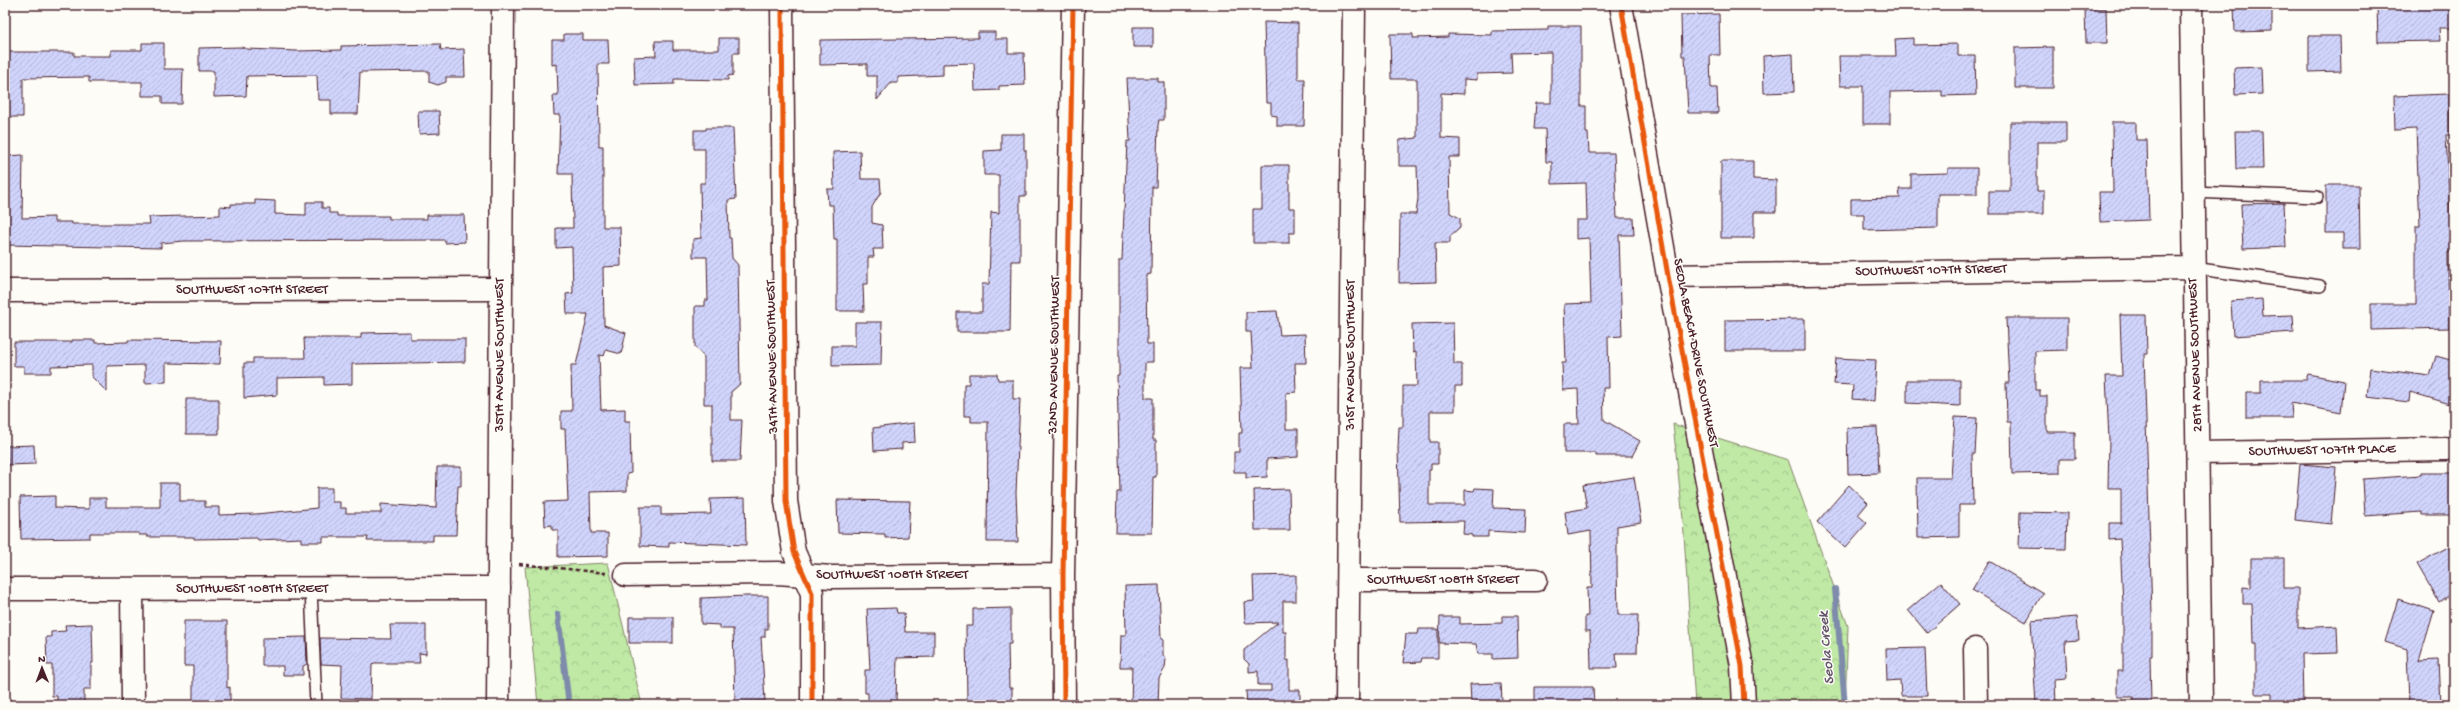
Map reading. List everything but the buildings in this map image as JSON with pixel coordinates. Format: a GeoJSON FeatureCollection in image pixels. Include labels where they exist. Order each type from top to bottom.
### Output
{"type":"FeatureCollection","features":[{"type":"Feature","properties":{"kind":"street","name":"35TH AVENUE SOUTHWEST"},"geometry":{"type":"LineString","coordinates":[[498,705],[503,5]]}},
{"type":"Feature","properties":{"kind":"street","name":"34TH AVENUE SOUTHWEST"},"geometry":{"type":"LineString","coordinates":[[782,5],[786,501],[794,552],[812,593],[812,705]]}},
{"type":"Feature","properties":{"kind":"street","name":"32ND AVENUE SOUTHWEST"},"geometry":{"type":"LineString","coordinates":[[1064,705],[1063,575],[1073,5]]}},
{"type":"Feature","properties":{"kind":"street","name":"31ST AVENUE SOUTHWEST"},"geometry":{"type":"LineString","coordinates":[[1347,705],[1350,580],[1354,5]]}},
{"type":"Feature","properties":{"kind":"street","name":"SEOLA BEACH DRIVE SOUTHWEST"},"geometry":{"type":"LineString","coordinates":[[1621,5],[1668,276],[1742,666],[1744,705]]}},
{"type":"Feature","properties":{"kind":"street","name":"28TH AVENUE SOUTHWEST"},"geometry":{"type":"LineString","coordinates":[[2191,5],[2193,268],[2198,453],[2201,705]]}},
{"type":"Feature","properties":{"kind":"street","name":"SOUTHWEST 107TH STREET"},"geometry":{"type":"LineString","coordinates":[[1668,276],[2193,268]]}},
{"type":"Feature","properties":{"kind":"street","name":"SOUTHWEST 107TH STREET"},"geometry":{"type":"LineString","coordinates":[[5,291],[500,289]]}},
{"type":"Feature","properties":{"kind":"street","name":"SOUTHWEST 107TH PLACE"},"geometry":{"type":"LineString","coordinates":[[2198,453],[2446,449]]}},
{"type":"Feature","properties":{"kind":"street","name":"SOUTHWEST 108TH STREET"},"geometry":{"type":"LineString","coordinates":[[626,575],[778,573],[831,577],[1063,575]]}},
{"type":"Feature","properties":{"kind":"street","name":"SOUTHWEST 108TH STREET"},"geometry":{"type":"LineString","coordinates":[[1350,580],[1536,580]]}},
{"type":"Feature","properties":{"kind":"street","name":"SOUTHWEST 108TH STREET"},"geometry":{"type":"LineString","coordinates":[[5,589],[499,588]]}},
{"type":"Feature","properties":{"kind":"street"},"geometry":{"type":"LineString","coordinates":[[132,589],[132,705]]}},
{"type":"Feature","properties":{"kind":"street"},"geometry":{"type":"LineString","coordinates":[[1975,649],[1976,705]]}},
{"type":"Feature","properties":{"kind":"lane"},"geometry":{"type":"LineString","coordinates":[[2192,192],[2316,197]]}},
{"type":"Feature","properties":{"kind":"lane"},"geometry":{"type":"LineString","coordinates":[[2193,268],[2320,286]]}},
{"type":"Feature","properties":{"kind":"lane"},"geometry":{"type":"LineString","coordinates":[[311,589],[316,705]]}},
{"type":"Feature","properties":{"kind":"path"},"geometry":{"type":"LineString","coordinates":[[499,564],[626,575]]}},
{"type":"Feature","properties":{"kind":"green space"},"geometry":{"type":"Polygon","coordinates":[[[1673,424],[1788,460],[1848,626],[1845,705],[1695,705],[1683,519],[1673,424]]]}},
{"type":"Feature","properties":{"kind":"green space"},"geometry":{"type":"Polygon","coordinates":[[[608,563],[642,705],[538,705],[525,567],[608,563]]]}},
{"type":"Feature","properties":{"kind":"waterway","name":"Seola Creek"},"geometry":{"type":"LineString","coordinates":[[1835,589],[1845,705]]}},
{"type":"Feature","properties":{"kind":"waterway"},"geometry":{"type":"LineString","coordinates":[[558,614],[569,705]]}},
{"type":"Feature","properties":{"kind":"cycle path"},"geometry":{"type":"LineString","coordinates":[[782,5],[786,501],[794,552],[812,593],[812,705]]}},
{"type":"Feature","properties":{"kind":"cycle path"},"geometry":{"type":"LineString","coordinates":[[1064,705],[1063,575],[1073,5]]}},
{"type":"Feature","properties":{"kind":"cycle path"},"geometry":{"type":"LineString","coordinates":[[1621,5],[1668,276],[1742,666],[1744,705]]}}]}
